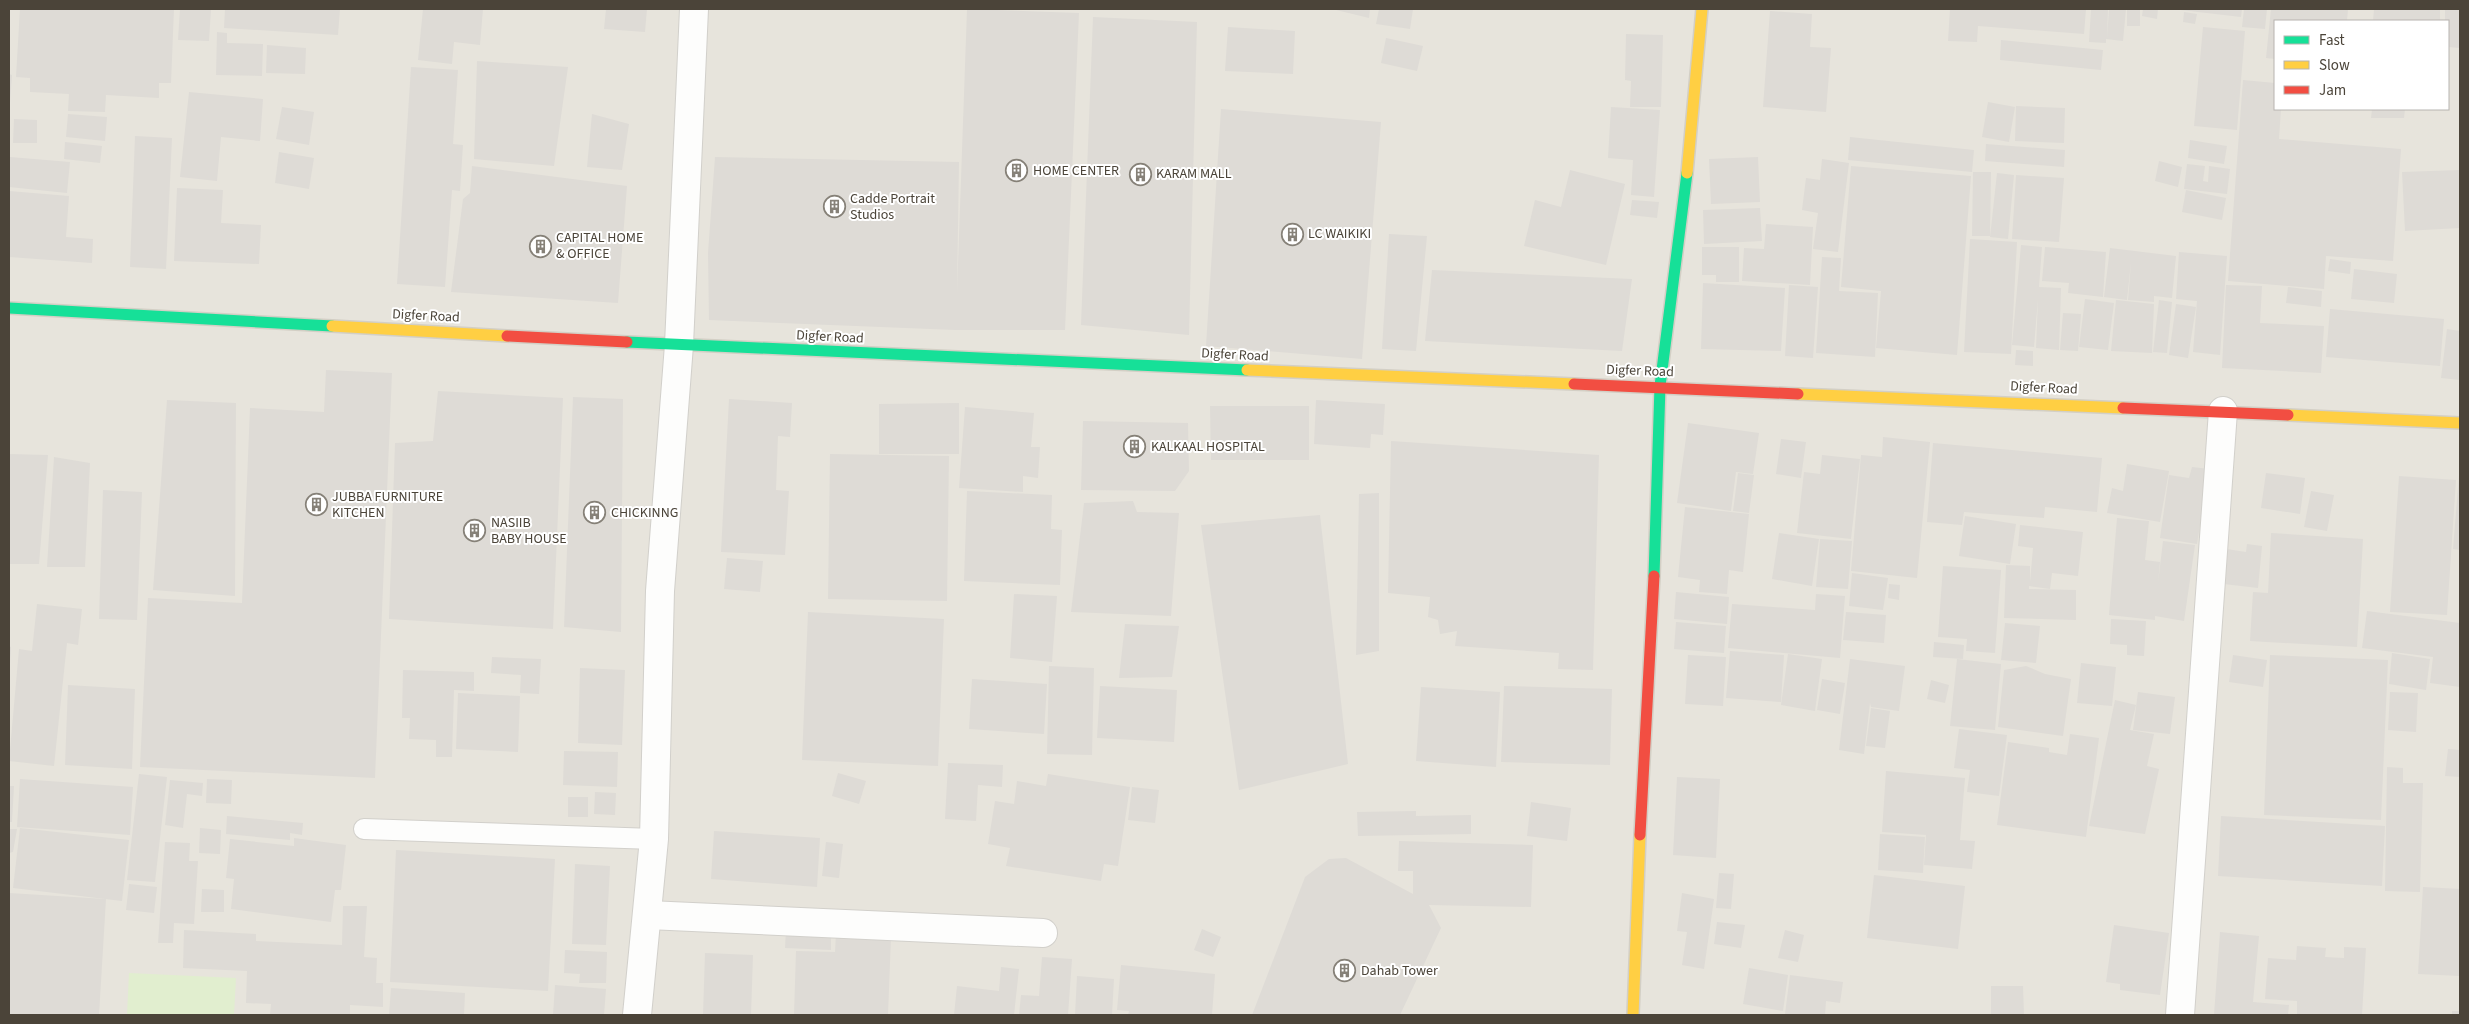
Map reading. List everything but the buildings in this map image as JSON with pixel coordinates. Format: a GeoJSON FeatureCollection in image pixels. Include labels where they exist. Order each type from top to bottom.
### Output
{"type":"FeatureCollection","features":[{"type":"Feature","properties":{"kind":"street"},"geometry":{"type":"LineString","coordinates":[[637,1015],[654,839],[660,591],[679,345],[694,9]]}},
{"type":"Feature","properties":{"kind":"street"},"geometry":{"type":"LineString","coordinates":[[1633,1015],[1644,726],[1655,553],[1660,386],[1684,201],[1702,9]]}},
{"type":"Feature","properties":{"kind":"street","name":"Digfer Road"},"geometry":{"type":"LineString","coordinates":[[9,308],[679,345],[1392,378],[1660,386],[2460,423]]}},
{"type":"Feature","properties":{"kind":"street"},"geometry":{"type":"LineString","coordinates":[[2180,1015],[2224,411]]}},
{"type":"Feature","properties":{"kind":"street"},"geometry":{"type":"LineString","coordinates":[[648,915],[1043,933]]}},
{"type":"Feature","properties":{"kind":"lane"},"geometry":{"type":"LineString","coordinates":[[364,828],[654,839]]}},
{"type":"Feature","properties":{"kind":"shaded area"},"geometry":{"type":"Polygon","coordinates":[[[9,9],[2460,9],[2460,1015],[9,1015],[9,9]]]}},
{"type":"Feature","properties":{"kind":"green space"},"geometry":{"type":"Polygon","coordinates":[[[129,973],[236,978],[234,1015],[127,1015],[129,973]]]}},
{"type":"Feature","properties":{"kind":"traffic: fast"},"geometry":{"type":"LineString","coordinates":[[1654,576],[1660,386],[1687,173]]}},
{"type":"Feature","properties":{"kind":"traffic: fast"},"geometry":{"type":"LineString","coordinates":[[9,308],[332,326]]}},
{"type":"Feature","properties":{"kind":"traffic: fast"},"geometry":{"type":"LineString","coordinates":[[627,342],[1247,370]]}},
{"type":"Feature","properties":{"kind":"traffic: slow"},"geometry":{"type":"LineString","coordinates":[[1687,173],[1702,9]]}},
{"type":"Feature","properties":{"kind":"traffic: slow"},"geometry":{"type":"LineString","coordinates":[[332,326],[507,336]]}},
{"type":"Feature","properties":{"kind":"traffic: slow"},"geometry":{"type":"LineString","coordinates":[[1247,370],[1574,384]]}},
{"type":"Feature","properties":{"kind":"traffic: slow"},"geometry":{"type":"LineString","coordinates":[[1798,394],[2123,408]]}},
{"type":"Feature","properties":{"kind":"traffic: slow"},"geometry":{"type":"LineString","coordinates":[[2288,415],[2460,423]]}},
{"type":"Feature","properties":{"kind":"traffic: slow"},"geometry":{"type":"LineString","coordinates":[[1633,1015],[1640,835]]}},
{"type":"Feature","properties":{"kind":"traffic: jam"},"geometry":{"type":"LineString","coordinates":[[507,336],[627,342]]}},
{"type":"Feature","properties":{"kind":"traffic: jam"},"geometry":{"type":"LineString","coordinates":[[1574,384],[1798,394]]}},
{"type":"Feature","properties":{"kind":"traffic: jam"},"geometry":{"type":"LineString","coordinates":[[2123,408],[2288,415]]}},
{"type":"Feature","properties":{"kind":"traffic: jam"},"geometry":{"type":"LineString","coordinates":[[1640,835],[1654,576]]}},
{"type":"Feature","properties":{"kind":"place","name":"HOME CENTER"},"geometry":{"type":"Point","coordinates":[1017,171]}},
{"type":"Feature","properties":{"kind":"place","name":"KARAM MALL"},"geometry":{"type":"Point","coordinates":[1140,174]}},
{"type":"Feature","properties":{"kind":"place","name":"Cadde Portrait Studios"},"geometry":{"type":"Point","coordinates":[834,207]}},
{"type":"Feature","properties":{"kind":"place","name":"LC WAIKIKI"},"geometry":{"type":"Point","coordinates":[1292,234]}},
{"type":"Feature","properties":{"kind":"place","name":"CAPITAL HOME & OFFICE"},"geometry":{"type":"Point","coordinates":[540,246]}},
{"type":"Feature","properties":{"kind":"place","name":"KALKAAL HOSPITAL"},"geometry":{"type":"Point","coordinates":[1135,447]}},
{"type":"Feature","properties":{"kind":"place","name":"JUBBA FURNITURE KITCHEN"},"geometry":{"type":"Point","coordinates":[316,505]}},
{"type":"Feature","properties":{"kind":"place","name":"CHICKINNG"},"geometry":{"type":"Point","coordinates":[595,513]}},
{"type":"Feature","properties":{"kind":"place","name":"NASIIB BABY HOUSE"},"geometry":{"type":"Point","coordinates":[475,531]}},
{"type":"Feature","properties":{"kind":"place","name":"Dahab Tower"},"geometry":{"type":"Point","coordinates":[1345,971]}}]}
